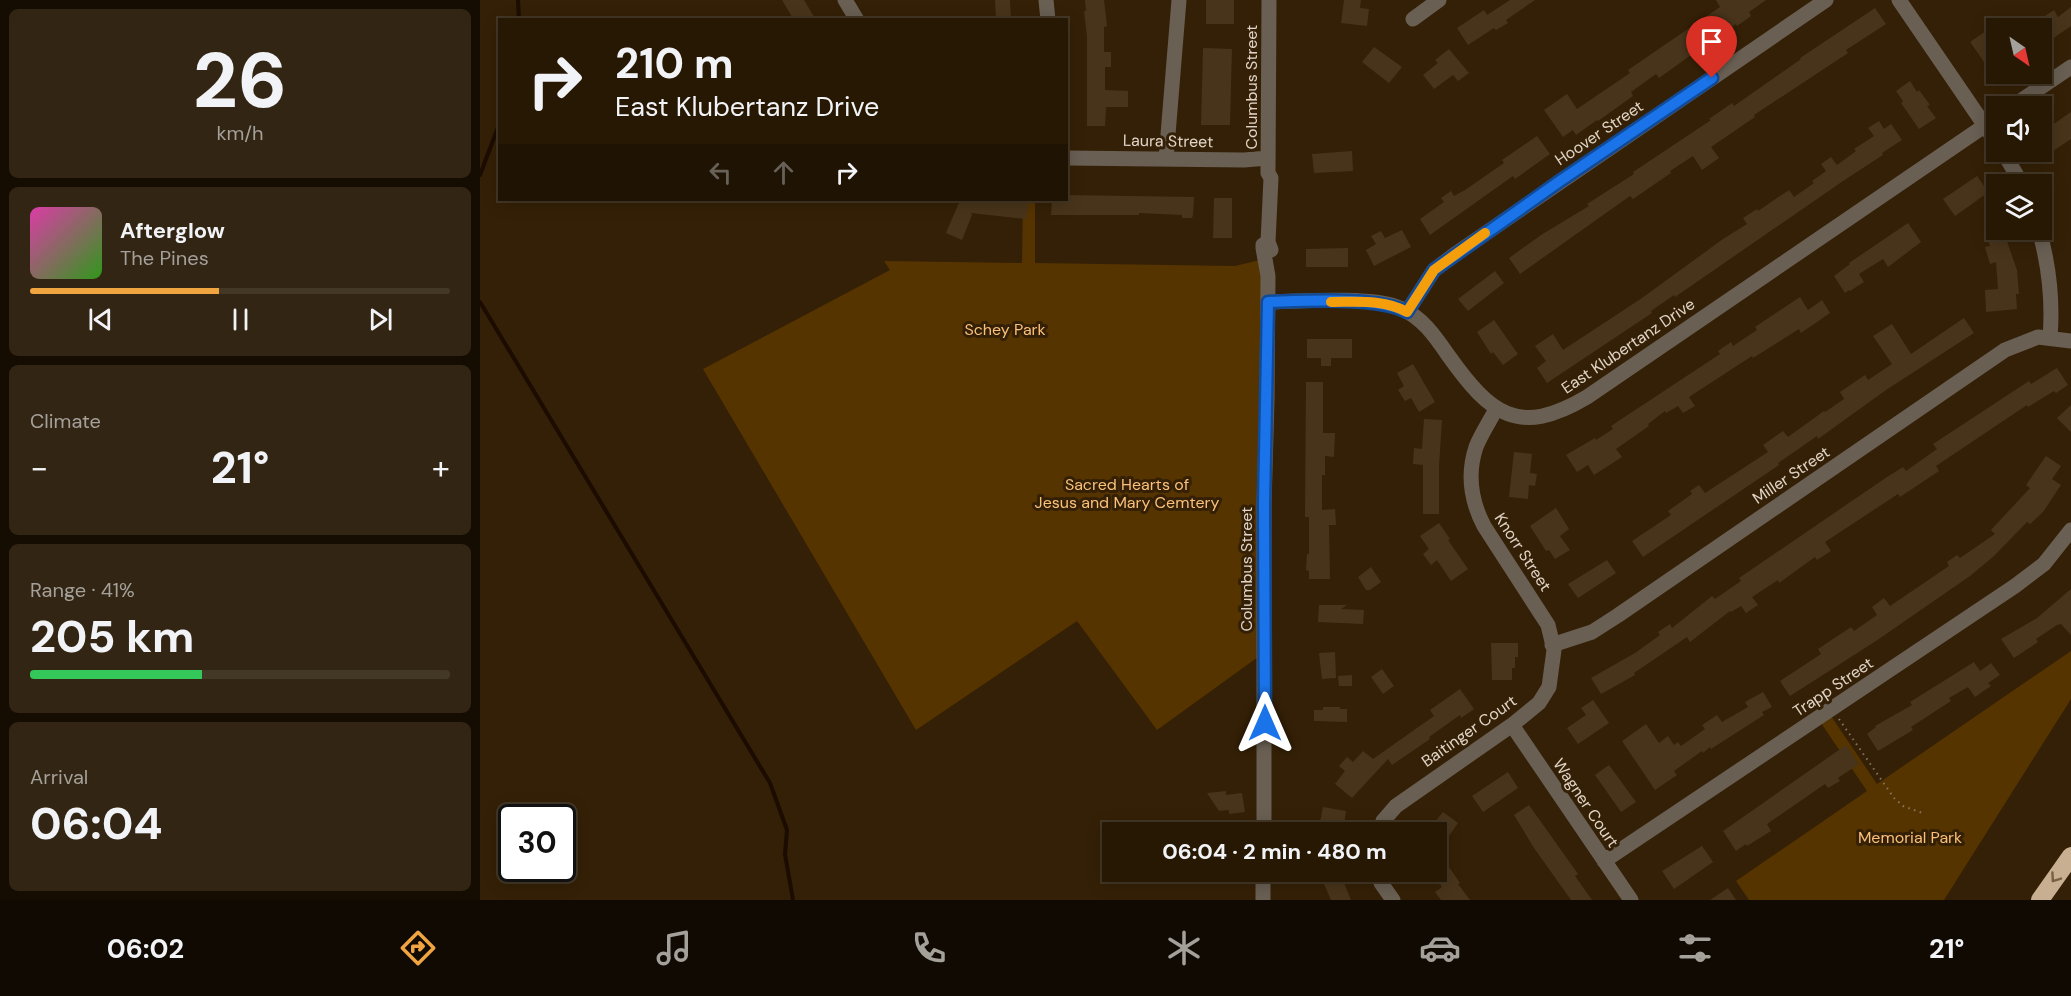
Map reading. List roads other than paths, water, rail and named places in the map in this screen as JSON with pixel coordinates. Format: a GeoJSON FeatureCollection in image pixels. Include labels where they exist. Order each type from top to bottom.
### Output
{"type":"FeatureCollection","features":[{"type":"Feature","properties":{"kind":"highway"},"geometry":{"type":"LineString","coordinates":[[2040,900],[2071,856]]}},
{"type":"Feature","properties":{"kind":"street"},"geometry":{"type":"LineString","coordinates":[[845,0],[856,18]]}},
{"type":"Feature","properties":{"kind":"street"},"geometry":{"type":"LineString","coordinates":[[1046,0],[1048,18]]}},
{"type":"Feature","properties":{"kind":"street"},"geometry":{"type":"LineString","coordinates":[[1166,159],[1179,0]]}},
{"type":"Feature","properties":{"kind":"street","name":"Columbus Street"},"geometry":{"type":"LineString","coordinates":[[1264,822],[1264,505],[1268,270],[1265,268],[1263,244],[1268,242],[1271,178],[1268,166],[1269,0]]}},
{"type":"Feature","properties":{"kind":"street"},"geometry":{"type":"LineString","coordinates":[[1413,19],[1439,0]]}},
{"type":"Feature","properties":{"kind":"street","name":"Hoover Street"},"geometry":{"type":"LineString","coordinates":[[1407,312],[1434,270],[1454,255],[1826,0]]}},
{"type":"Feature","properties":{"kind":"street"},"geometry":{"type":"LineString","coordinates":[[1899,0],[1986,115]]}},
{"type":"Feature","properties":{"kind":"street"},"geometry":{"type":"LineString","coordinates":[[2028,96],[2071,67]]}},
{"type":"Feature","properties":{"kind":"street","name":"East Klubertanz Drive"},"geometry":{"type":"LineString","coordinates":[[1268,302],[1370,302],[1398,307],[1424,323],[1465,379],[1496,409],[1522,417],[1542,417],[1571,406],[1986,125]]}},
{"type":"Feature","properties":{"kind":"street","name":"Laura Street"},"geometry":{"type":"LineString","coordinates":[[1068,158],[1244,160],[1268,166]]}},
{"type":"Feature","properties":{"kind":"street"},"geometry":{"type":"LineString","coordinates":[[2042,240],[2048,260],[2052,316],[2049,338],[2071,341]]}},
{"type":"Feature","properties":{"kind":"street","name":"Miller Street"},"geometry":{"type":"LineString","coordinates":[[1552,645],[1592,632],[1617,616],[2005,350],[2038,337],[2049,338]]}},
{"type":"Feature","properties":{"kind":"street","name":"Knorr Street"},"geometry":{"type":"LineString","coordinates":[[1496,409],[1476,447],[1471,490],[1475,510],[1548,625],[1552,645]]}},
{"type":"Feature","properties":{"kind":"street","name":"Trapp Street"},"geometry":{"type":"LineString","coordinates":[[1604,861],[2015,586],[2044,564],[2071,530]]}},
{"type":"Feature","properties":{"kind":"street","name":"Baitinger Court"},"geometry":{"type":"LineString","coordinates":[[1383,822],[1396,806],[1512,725],[1539,703],[1549,687],[1554,650],[1552,645]]}},
{"type":"Feature","properties":{"kind":"street","name":"Wagner Court"},"geometry":{"type":"LineString","coordinates":[[1512,725],[1631,900]]}},
{"type":"Feature","properties":{"kind":"street"},"geometry":{"type":"LineString","coordinates":[[1263,882],[1263,900]]}},
{"type":"Feature","properties":{"kind":"street"},"geometry":{"type":"LineString","coordinates":[[1381,882],[1393,900]]}},
{"type":"Feature","properties":{"kind":"waterway"},"geometry":{"type":"LineString","coordinates":[[518,0],[519,18]]}},
{"type":"Feature","properties":{"kind":"waterway"},"geometry":{"type":"LineString","coordinates":[[480,175],[498,127]]}},
{"type":"Feature","properties":{"kind":"waterway"},"geometry":{"type":"LineString","coordinates":[[480,302],[770,783],[787,830],[785,854],[793,900]]}},
{"type":"Feature","properties":{"kind":"park label","name":"Schey Park"},"geometry":{"type":"Point","coordinates":[1005,329]}},
{"type":"Feature","properties":{"kind":"park label","name":"Sacred Hearts of Jesus and Mary Cemtery"},"geometry":{"type":"Point","coordinates":[1127,493]}},
{"type":"Feature","properties":{"kind":"park label","name":"Memorial Park"},"geometry":{"type":"Point","coordinates":[1910,837]}}]}
